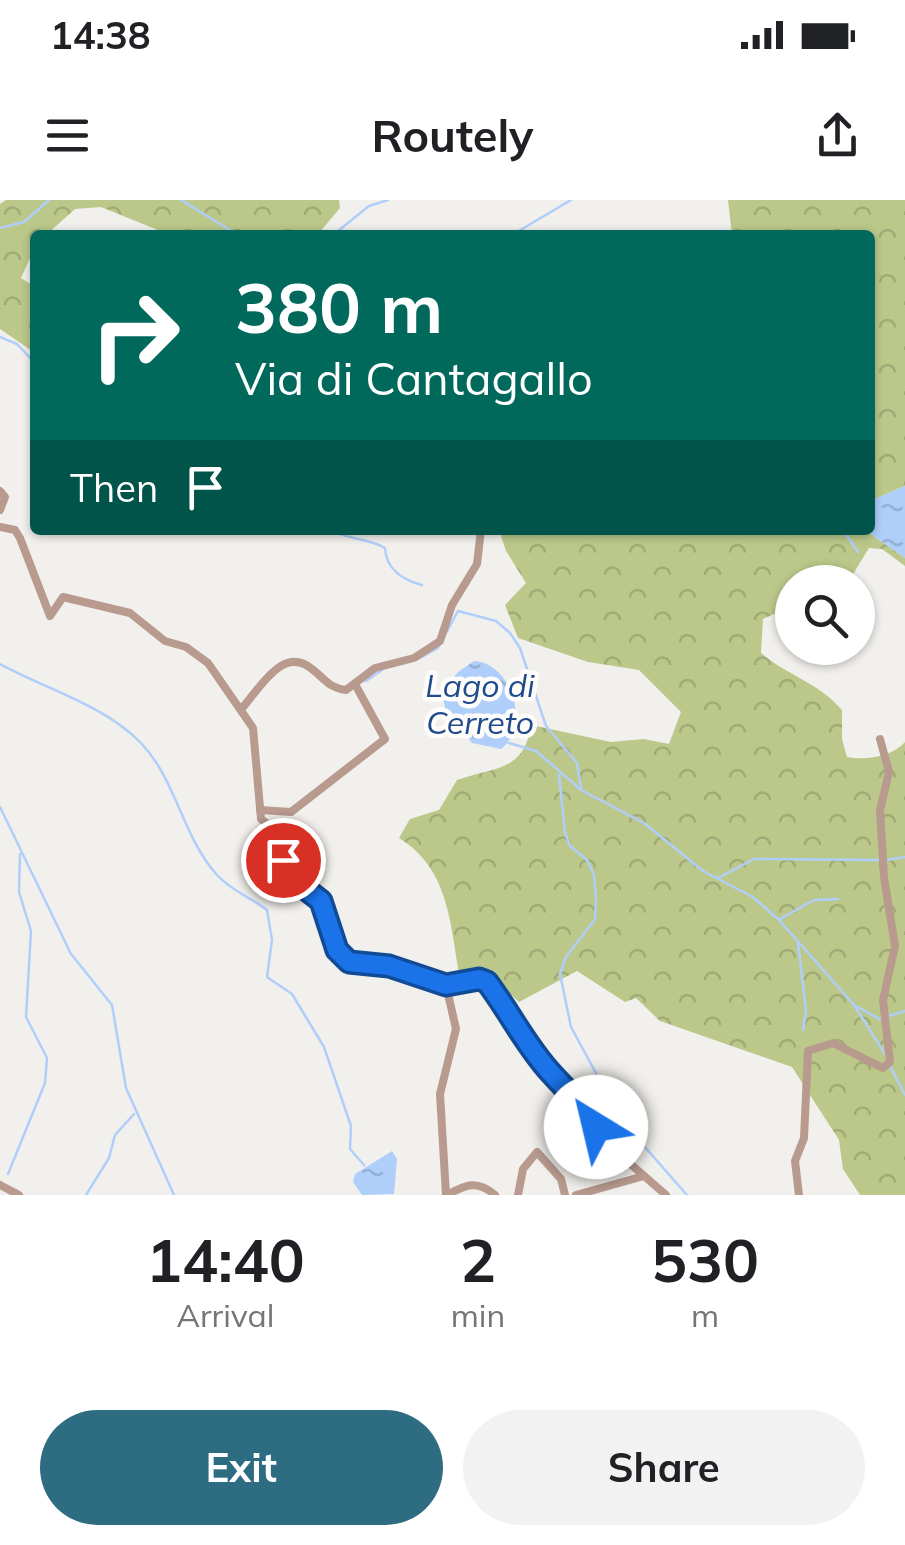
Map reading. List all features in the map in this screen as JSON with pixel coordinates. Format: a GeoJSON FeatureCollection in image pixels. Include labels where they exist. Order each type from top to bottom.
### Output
{"type":"FeatureCollection","features":[{"type":"Feature","properties":{"kind":"street"},"geometry":{"type":"LineString","coordinates":[[0,491],[5,497],[0,510]]}},
{"type":"Feature","properties":{"kind":"street"},"geometry":{"type":"LineString","coordinates":[[0,527],[15,530],[20,538],[50,616],[63,598],[130,613],[165,640],[202,658],[243,708],[255,736],[264,824],[294,845],[282,868],[321,901],[342,957],[360,966],[389,966],[446,985],[479,979],[487,982],[551,1073],[576,1096],[603,1140],[666,1195]]}},
{"type":"Feature","properties":{"kind":"street"},"geometry":{"type":"LineString","coordinates":[[243,708],[280,665],[290,661],[313,669],[334,689],[356,686],[375,668],[414,658],[440,641],[477,564],[480,535]]}},
{"type":"Feature","properties":{"kind":"street"},"geometry":{"type":"LineString","coordinates":[[260,810],[292,812],[385,739],[356,686]]}},
{"type":"Feature","properties":{"kind":"street"},"geometry":{"type":"LineString","coordinates":[[798,1195],[795,1161],[804,1138],[808,1052],[834,1044],[883,1068],[890,1062],[883,1000],[895,946],[880,810],[889,772],[880,739]]}},
{"type":"Feature","properties":{"kind":"street"},"geometry":{"type":"LineString","coordinates":[[446,985],[456,1029],[440,1094],[447,1195],[468,1184],[485,1187],[494,1195]]}},
{"type":"Feature","properties":{"kind":"street"},"geometry":{"type":"LineString","coordinates":[[518,1195],[523,1169],[536,1152],[561,1179],[564,1195]]}},
{"type":"Feature","properties":{"kind":"street"},"geometry":{"type":"LineString","coordinates":[[576,1195],[644,1176]]}},
{"type":"Feature","properties":{"kind":"street"},"geometry":{"type":"LineString","coordinates":[[2,1189],[19,1195]]}},
{"type":"Feature","properties":{"kind":"green space"},"geometry":{"type":"Polygon","coordinates":[[[6,200],[339,200],[340,208],[322,230],[158,230],[101,207],[75,209],[52,230],[30,230],[30,258],[21,278],[30,284],[30,350],[0,329],[0,204],[6,200]]]}},
{"type":"Feature","properties":{"kind":"green space"},"geometry":{"type":"Polygon","coordinates":[[[728,200],[905,200],[905,486],[875,499],[875,230],[731,230],[728,200]]]}},
{"type":"Feature","properties":{"kind":"green space"},"geometry":{"type":"Polygon","coordinates":[[[501,535],[872,535],[905,558],[905,566],[882,549],[869,548],[859,565],[775,565],[775,614],[763,619],[761,653],[842,710],[842,739],[847,757],[879,756],[905,742],[905,1195],[860,1195],[843,1169],[839,1140],[792,1067],[660,1021],[636,998],[625,1002],[577,971],[519,1002],[489,975],[459,973],[449,915],[437,880],[428,864],[399,838],[410,819],[439,810],[457,780],[515,759],[531,725],[611,742],[644,739],[669,744],[681,712],[639,670],[588,662],[518,638],[505,605],[526,583],[501,535]]]}},
{"type":"Feature","properties":{"kind":"water"},"geometry":{"type":"Polygon","coordinates":[[[905,486],[905,558],[872,535],[875,499],[905,486]]]}},
{"type":"Feature","properties":{"kind":"water","name":"Lago di Cerreto"},"geometry":{"type":"Polygon","coordinates":[[[474,661],[498,672],[513,697],[515,726],[501,749],[472,743],[446,712],[442,693],[458,672],[474,661]]]}},
{"type":"Feature","properties":{"kind":"water"},"geometry":{"type":"Polygon","coordinates":[[[392,1151],[397,1159],[394,1194],[362,1195],[353,1182],[355,1174],[392,1151]]]}},
{"type":"Feature","properties":{"kind":"waterway"},"geometry":{"type":"LineString","coordinates":[[0,228],[24,222],[49,200]]}},
{"type":"Feature","properties":{"kind":"waterway"},"geometry":{"type":"LineString","coordinates":[[181,200],[230,230]]}},
{"type":"Feature","properties":{"kind":"waterway"},"geometry":{"type":"LineString","coordinates":[[339,230],[369,206],[388,200]]}},
{"type":"Feature","properties":{"kind":"waterway"},"geometry":{"type":"LineString","coordinates":[[520,230],[571,200]]}},
{"type":"Feature","properties":{"kind":"waterway"},"geometry":{"type":"LineString","coordinates":[[0,337],[17,344],[30,358]]}},
{"type":"Feature","properties":{"kind":"waterway"},"geometry":{"type":"LineString","coordinates":[[342,535],[385,548],[397,572],[422,585]]}},
{"type":"Feature","properties":{"kind":"waterway"},"geometry":{"type":"LineString","coordinates":[[846,535],[858,552]]}},
{"type":"Feature","properties":{"kind":"waterway"},"geometry":{"type":"LineString","coordinates":[[418,659],[438,648],[458,611],[496,621],[520,648],[546,726],[577,763],[581,788]]}},
{"type":"Feature","properties":{"kind":"waterway"},"geometry":{"type":"LineString","coordinates":[[0,664],[110,718],[141,743],[163,774],[205,860],[223,881],[267,910],[272,940],[267,977],[292,994],[324,1047],[351,1126],[350,1149],[364,1165]]}},
{"type":"Feature","properties":{"kind":"waterway"},"geometry":{"type":"LineString","coordinates":[[366,681],[382,670]]}},
{"type":"Feature","properties":{"kind":"waterway"},"geometry":{"type":"LineString","coordinates":[[509,743],[536,751],[581,790],[644,823],[703,871],[753,897],[779,920],[854,1005],[885,1054]]}},
{"type":"Feature","properties":{"kind":"waterway"},"geometry":{"type":"LineString","coordinates":[[559,775],[565,832],[570,846],[587,860],[594,875],[596,899],[595,919],[566,957],[560,974],[571,1027],[618,1114],[641,1133],[644,1146],[687,1195]]}},
{"type":"Feature","properties":{"kind":"waterway"},"geometry":{"type":"LineString","coordinates":[[0,807],[71,954],[112,1005],[126,1088],[174,1195]]}},
{"type":"Feature","properties":{"kind":"waterway"},"geometry":{"type":"LineString","coordinates":[[8,1174],[45,1083],[47,1058],[26,1017],[31,931],[19,892],[20,854]]}},
{"type":"Feature","properties":{"kind":"waterway"},"geometry":{"type":"LineString","coordinates":[[887,860],[905,857]]}},
{"type":"Feature","properties":{"kind":"waterway"},"geometry":{"type":"LineString","coordinates":[[718,878],[754,859],[879,860]]}},
{"type":"Feature","properties":{"kind":"waterway"},"geometry":{"type":"LineString","coordinates":[[780,919],[814,900],[838,899]]}},
{"type":"Feature","properties":{"kind":"waterway"},"geometry":{"type":"LineString","coordinates":[[798,943],[806,1011],[803,1030]]}},
{"type":"Feature","properties":{"kind":"waterway"},"geometry":{"type":"LineString","coordinates":[[856,1006],[879,1019],[905,1011]]}},
{"type":"Feature","properties":{"kind":"waterway"},"geometry":{"type":"LineString","coordinates":[[890,1066],[905,1095]]}},
{"type":"Feature","properties":{"kind":"waterway"},"geometry":{"type":"LineString","coordinates":[[86,1195],[109,1158],[115,1135],[134,1114]]}},
{"type":"Feature","properties":{"kind":"route"},"geometry":{"type":"LineString","coordinates":[[283,860],[284,872],[321,901],[337,950],[349,962],[389,966],[446,985],[479,979],[487,982],[523,1036],[551,1073],[576,1096],[596,1127]]}}]}
